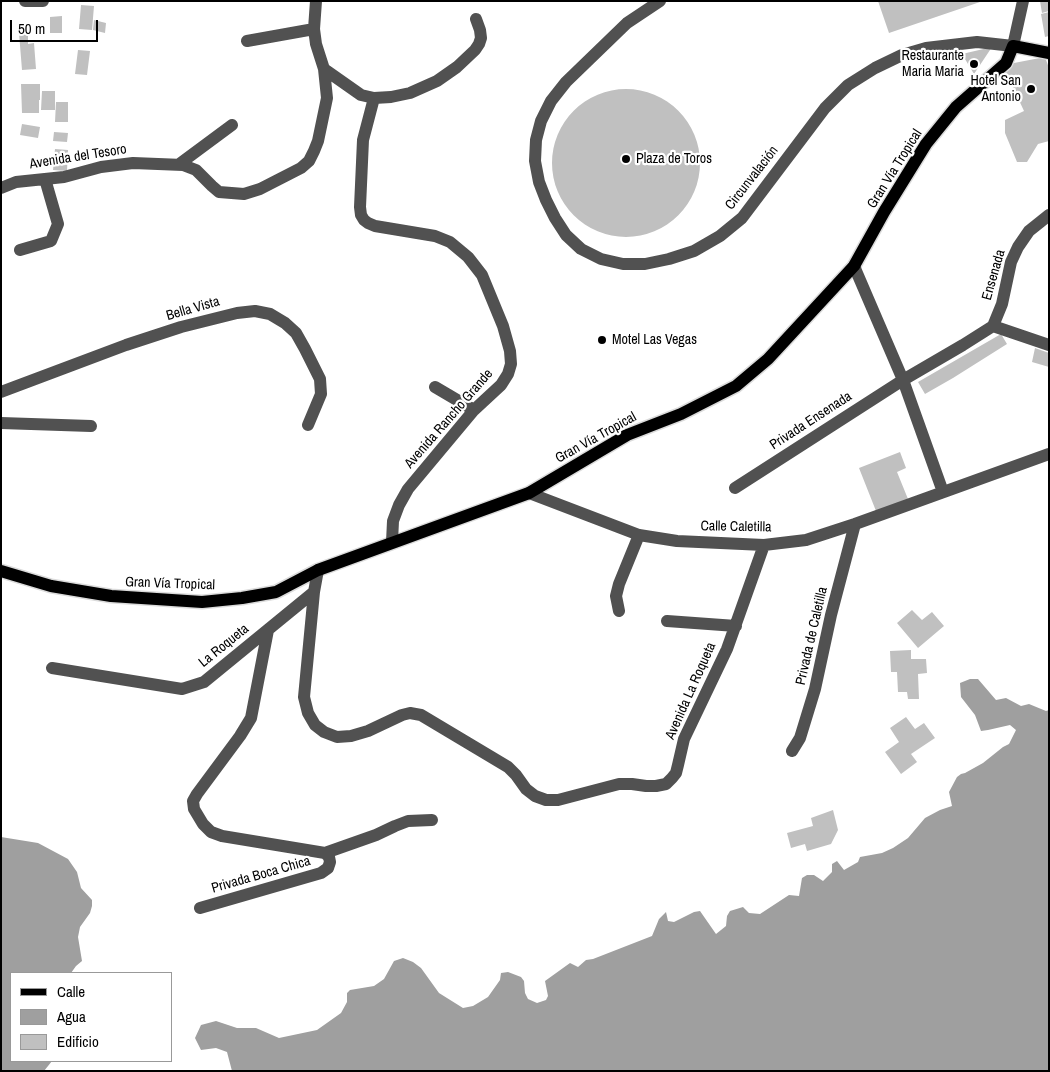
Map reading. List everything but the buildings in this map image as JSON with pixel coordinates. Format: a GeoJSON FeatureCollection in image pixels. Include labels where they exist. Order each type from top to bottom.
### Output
{"type":"FeatureCollection","features":[{"type":"Feature","properties":{"kind":"main road"},"geometry":{"type":"LineString","coordinates":[[1013,46],[1049,47]]}},
{"type":"Feature","properties":{"kind":"main road"},"geometry":{"type":"LineString","coordinates":[[1013,46],[1049,53]]}},
{"type":"Feature","properties":{"kind":"main road","name":"Gran Vía Tropical"},"geometry":{"type":"LineString","coordinates":[[1,571],[51,586],[111,596],[202,602],[276,592],[318,570],[529,493],[627,435],[681,414],[736,386],[768,359],[854,266],[884,212],[926,144],[956,107],[1006,63],[1013,46]]}},
{"type":"Feature","properties":{"kind":"street"},"geometry":{"type":"LineString","coordinates":[[26,1],[43,1]]}},
{"type":"Feature","properties":{"kind":"street","name":"Avenida del Tesoro"},"geometry":{"type":"LineString","coordinates":[[1,188],[16,182],[76,175],[101,167],[133,164],[183,165],[196,170],[219,192],[244,194],[260,189],[301,168],[309,161],[318,141],[327,98],[324,69],[316,44],[314,29],[316,1]]}},
{"type":"Feature","properties":{"kind":"street","name":"Circunvalación"},"geometry":{"type":"LineString","coordinates":[[660,1],[627,23],[566,82],[540,121],[536,140],[535,161],[539,182],[555,218],[566,235],[581,249],[601,259],[623,264],[645,264],[669,259],[694,250],[720,236],[742,218],[826,108],[848,85],[875,68],[902,55],[926,48],[977,42],[1013,46]]}},
{"type":"Feature","properties":{"kind":"street","name":"Gran Vía Tropical"},"geometry":{"type":"LineString","coordinates":[[1013,46],[1024,1]]}},
{"type":"Feature","properties":{"kind":"street"},"geometry":{"type":"LineString","coordinates":[[324,69],[361,95],[374,98],[410,93],[437,81],[457,67],[475,50],[481,38],[476,19]]}},
{"type":"Feature","properties":{"kind":"street"},"geometry":{"type":"LineString","coordinates":[[247,42],[314,29]]}},
{"type":"Feature","properties":{"kind":"street","name":"Avenida Rancho Grande"},"geometry":{"type":"LineString","coordinates":[[374,98],[363,140],[361,214],[368,223],[375,226],[435,236],[450,242],[468,257],[482,275],[503,326],[510,351],[508,374],[501,385],[474,410],[408,490],[399,505],[393,521],[392,542]]}},
{"type":"Feature","properties":{"kind":"street"},"geometry":{"type":"LineString","coordinates":[[178,165],[232,124]]}},
{"type":"Feature","properties":{"kind":"street"},"geometry":{"type":"LineString","coordinates":[[20,250],[51,241],[58,224],[45,179]]}},
{"type":"Feature","properties":{"kind":"street","name":"Ensenada"},"geometry":{"type":"LineString","coordinates":[[993,326],[1002,304],[1011,262],[1018,247],[1029,232],[1049,215]]}},
{"type":"Feature","properties":{"kind":"street"},"geometry":{"type":"LineString","coordinates":[[854,266],[903,380],[942,492]]}},
{"type":"Feature","properties":{"kind":"street","name":"Bella Vista"},"geometry":{"type":"LineString","coordinates":[[1,392],[126,345],[181,327],[237,313],[255,311],[270,314],[285,323],[296,333],[320,379],[321,394],[308,425]]}},
{"type":"Feature","properties":{"kind":"street"},"geometry":{"type":"LineString","coordinates":[[903,380],[993,326],[1049,345]]}},
{"type":"Feature","properties":{"kind":"street","name":"Privada Ensenada"},"geometry":{"type":"LineString","coordinates":[[735,488],[903,380]]}},
{"type":"Feature","properties":{"kind":"street"},"geometry":{"type":"LineString","coordinates":[[435,387],[474,410]]}},
{"type":"Feature","properties":{"kind":"street"},"geometry":{"type":"LineString","coordinates":[[1,423],[91,426]]}},
{"type":"Feature","properties":{"kind":"street","name":"Calle Caletilla"},"geometry":{"type":"LineString","coordinates":[[529,493],[639,535],[677,541],[764,544],[806,540],[1049,454]]}},
{"type":"Feature","properties":{"kind":"street","name":"Privada de Caletilla"},"geometry":{"type":"LineString","coordinates":[[792,751],[800,738],[815,689],[831,615],[855,524]]}},
{"type":"Feature","properties":{"kind":"street"},"geometry":{"type":"LineString","coordinates":[[619,612],[616,596],[619,584],[639,535]]}},
{"type":"Feature","properties":{"kind":"street","name":"Avenida La Roqueta"},"geometry":{"type":"LineString","coordinates":[[318,570],[314,592],[304,697],[308,713],[314,725],[324,732],[337,737],[352,736],[368,731],[402,715],[410,713],[422,715],[508,766],[526,789],[535,796],[546,800],[558,800],[619,784],[656,786],[666,784],[676,773],[684,739],[727,649],[764,544]]}},
{"type":"Feature","properties":{"kind":"street","name":"La Roqueta"},"geometry":{"type":"LineString","coordinates":[[52,668],[182,689],[204,682],[314,592]]}},
{"type":"Feature","properties":{"kind":"street"},"geometry":{"type":"LineString","coordinates":[[667,621],[736,626]]}},
{"type":"Feature","properties":{"kind":"street","name":"Privada Boca Chica"},"geometry":{"type":"LineString","coordinates":[[200,908],[321,873],[328,868],[330,862],[329,857],[325,853],[222,836],[211,832],[203,824],[194,809],[193,801],[197,794],[251,718],[268,630]]}},
{"type":"Feature","properties":{"kind":"street"},"geometry":{"type":"LineString","coordinates":[[325,853],[376,835],[408,821],[432,820]]}},
{"type":"Feature","properties":{"kind":"water"},"geometry":{"type":"Polygon","coordinates":[[[970,679],[978,679],[996,700],[1006,698],[1021,706],[1029,704],[1046,711],[1049,710],[1049,1071],[232,1071],[227,1052],[216,1048],[201,1050],[195,1038],[201,1025],[216,1021],[237,1028],[256,1028],[279,1038],[317,1030],[341,1013],[347,1002],[347,993],[350,990],[374,986],[384,979],[394,961],[403,958],[421,968],[439,993],[463,1008],[473,1006],[488,997],[500,980],[501,973],[508,972],[521,977],[524,981],[525,993],[528,999],[537,1003],[546,1000],[548,996],[545,981],[570,963],[578,967],[586,960],[652,936],[659,919],[666,912],[668,921],[674,922],[700,911],[716,934],[726,926],[727,916],[730,911],[743,907],[749,913],[760,914],[789,895],[799,896],[802,878],[807,875],[814,875],[823,881],[832,872],[832,864],[837,861],[844,870],[858,862],[860,857],[882,853],[908,838],[925,818],[952,806],[949,792],[957,777],[983,763],[1009,744],[1016,730],[1010,725],[981,731],[975,715],[961,697],[960,683],[970,679]]]}},
{"type":"Feature","properties":{"kind":"water"},"geometry":{"type":"Polygon","coordinates":[[[1,837],[38,843],[68,859],[77,872],[81,888],[92,900],[92,906],[90,913],[80,927],[78,937],[82,961],[72,972],[10,972],[10,1062],[51,1062],[44,1071],[1,1071],[1,837]]]}},
{"type":"Feature","properties":{"kind":"place","name":"Restaurante Maria Maria"},"geometry":{"type":"Point","coordinates":[974,64]}},
{"type":"Feature","properties":{"kind":"place","name":"Hotel San Antonio"},"geometry":{"type":"Point","coordinates":[1031,89]}},
{"type":"Feature","properties":{"kind":"place","name":"Plaza de Toros"},"geometry":{"type":"Point","coordinates":[626,159]}},
{"type":"Feature","properties":{"kind":"place","name":"Motel Las Vegas"},"geometry":{"type":"Point","coordinates":[602,340]}}]}
